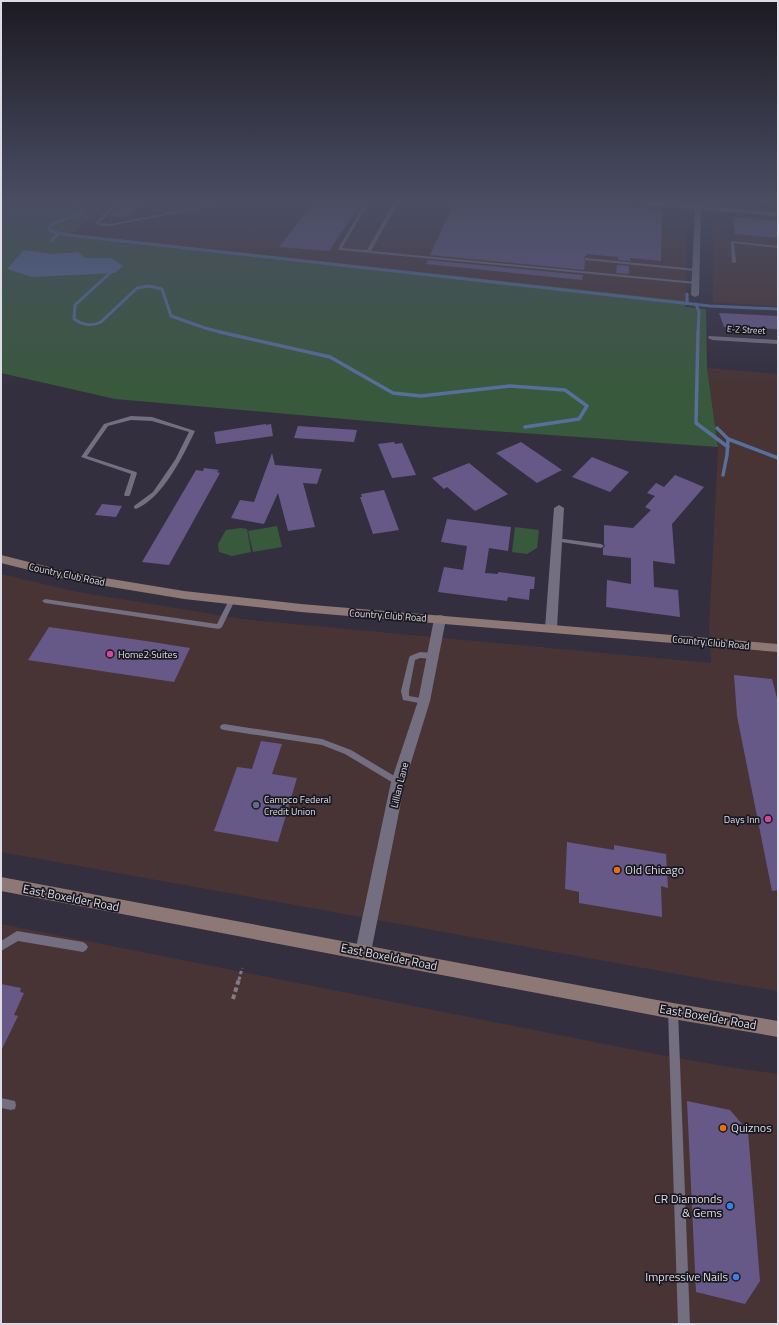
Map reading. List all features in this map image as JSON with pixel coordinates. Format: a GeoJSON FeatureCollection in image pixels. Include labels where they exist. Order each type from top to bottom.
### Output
{"type":"FeatureCollection","features":[{"type":"Feature","properties":{"kind":"street"},"geometry":{"type":"LineString","coordinates":[[695,295],[696,265]]}},
{"type":"Feature","properties":{"kind":"street","name":"E-Z Street"},"geometry":{"type":"LineString","coordinates":[[712,338],[778,342]]}},
{"type":"Feature","properties":{"kind":"street"},"geometry":{"type":"LineString","coordinates":[[551,628],[558,508]]}},
{"type":"Feature","properties":{"kind":"street","name":"Country Club Road"},"geometry":{"type":"LineString","coordinates":[[1,559],[90,580],[176,594],[301,608],[778,648]]}},
{"type":"Feature","properties":{"kind":"street","name":"Lillian Lane"},"geometry":{"type":"LineString","coordinates":[[363,952],[398,782],[424,701],[440,619]]}},
{"type":"Feature","properties":{"kind":"street","name":"East Boxelder Road"},"geometry":{"type":"LineString","coordinates":[[1,884],[673,1011],[778,1029]]}},
{"type":"Feature","properties":{"kind":"lane"},"geometry":{"type":"LineString","coordinates":[[499,265],[562,271],[649,283],[672,280]]}},
{"type":"Feature","properties":{"kind":"lane"},"geometry":{"type":"LineString","coordinates":[[644,265],[696,270]]}},
{"type":"Feature","properties":{"kind":"lane"},"geometry":{"type":"LineString","coordinates":[[562,271],[616,271],[646,274],[672,280],[696,282]]}},
{"type":"Feature","properties":{"kind":"lane"},"geometry":{"type":"LineString","coordinates":[[127,495],[134,473],[84,457],[106,425],[130,418],[152,419],[192,431],[178,460],[155,493],[136,506]]}},
{"type":"Feature","properties":{"kind":"lane"},"geometry":{"type":"LineString","coordinates":[[556,540],[602,546]]}},
{"type":"Feature","properties":{"kind":"lane"},"geometry":{"type":"LineString","coordinates":[[45,601],[220,627],[232,600]]}},
{"type":"Feature","properties":{"kind":"lane"},"geometry":{"type":"LineString","coordinates":[[424,701],[406,698],[405,691],[412,658],[420,655],[433,656]]}},
{"type":"Feature","properties":{"kind":"lane"},"geometry":{"type":"LineString","coordinates":[[224,727],[322,742],[348,752],[398,782]]}},
{"type":"Feature","properties":{"kind":"lane"},"geometry":{"type":"LineString","coordinates":[[1,946],[18,936],[83,947]]}},
{"type":"Feature","properties":{"kind":"lane"},"geometry":{"type":"LineString","coordinates":[[673,1011],[684,1324]]}},
{"type":"Feature","properties":{"kind":"path"},"geometry":{"type":"LineString","coordinates":[[233,999],[242,968]]}},
{"type":"Feature","properties":{"kind":"shaded area"},"geometry":{"type":"Polygon","coordinates":[[[355,265],[686,265],[686,301],[355,265]]]}},
{"type":"Feature","properties":{"kind":"shaded area"},"geometry":{"type":"Polygon","coordinates":[[[713,265],[778,265],[778,306],[713,302],[713,265]]]}},
{"type":"Feature","properties":{"kind":"shaded area"},"geometry":{"type":"Polygon","coordinates":[[[707,368],[778,374],[778,991],[1,852],[1,574],[78,592],[242,619],[711,663],[709,629],[718,447],[707,368]]]}},
{"type":"Feature","properties":{"kind":"shaded area"},"geometry":{"type":"Polygon","coordinates":[[[1,924],[650,1053],[778,1074],[778,1324],[1,1324],[1,924]]]}},
{"type":"Feature","properties":{"kind":"green space"},"geometry":{"type":"Polygon","coordinates":[[[1,265],[355,265],[686,301],[685,307],[706,309],[707,368],[718,447],[436,427],[115,399],[1,373],[1,265]]]}},
{"type":"Feature","properties":{"kind":"green space"},"geometry":{"type":"Polygon","coordinates":[[[277,526],[282,547],[253,552],[248,531],[277,526]]]}},
{"type":"Feature","properties":{"kind":"green space"},"geometry":{"type":"Polygon","coordinates":[[[515,527],[539,530],[537,548],[527,554],[512,552],[515,527]]]}},
{"type":"Feature","properties":{"kind":"green space"},"geometry":{"type":"Polygon","coordinates":[[[241,528],[247,529],[251,552],[232,556],[219,552],[218,544],[226,530],[241,528]]]}},
{"type":"Feature","properties":{"kind":"water"},"geometry":{"type":"Polygon","coordinates":[[[11,265],[123,266],[115,273],[32,277],[7,269],[11,265]]]}},
{"type":"Feature","properties":{"kind":"building"},"geometry":{"type":"Polygon","coordinates":[[[434,265],[478,265],[583,275],[582,280],[434,265]]]}},
{"type":"Feature","properties":{"kind":"building"},"geometry":{"type":"Polygon","coordinates":[[[531,265],[585,265],[584,270],[531,265]]]}},
{"type":"Feature","properties":{"kind":"building"},"geometry":{"type":"Polygon","coordinates":[[[617,265],[629,266],[629,274],[616,273],[617,265]]]}},
{"type":"Feature","properties":{"kind":"building"},"geometry":{"type":"Polygon","coordinates":[[[719,313],[778,316],[778,329],[724,327],[719,313]]]}},
{"type":"Feature","properties":{"kind":"building"},"geometry":{"type":"Polygon","coordinates":[[[271,424],[273,436],[216,444],[214,432],[271,424]]]}},
{"type":"Feature","properties":{"kind":"building"},"geometry":{"type":"Polygon","coordinates":[[[298,426],[357,430],[354,442],[294,438],[298,426]]]}},
{"type":"Feature","properties":{"kind":"building"},"geometry":{"type":"Polygon","coordinates":[[[394,442],[395,444],[402,443],[416,475],[392,478],[378,444],[394,442]]]}},
{"type":"Feature","properties":{"kind":"building"},"geometry":{"type":"Polygon","coordinates":[[[521,442],[562,470],[537,483],[496,453],[521,442]]]}},
{"type":"Feature","properties":{"kind":"building"},"geometry":{"type":"Polygon","coordinates":[[[272,453],[275,465],[322,469],[317,484],[303,483],[315,527],[288,531],[278,493],[264,524],[231,518],[240,500],[254,502],[272,453]]]}},
{"type":"Feature","properties":{"kind":"building"},"geometry":{"type":"Polygon","coordinates":[[[592,457],[629,472],[610,492],[572,477],[592,457]]]}},
{"type":"Feature","properties":{"kind":"building"},"geometry":{"type":"Polygon","coordinates":[[[469,463],[508,494],[475,511],[447,487],[444,489],[432,478],[469,463]]]}},
{"type":"Feature","properties":{"kind":"building"},"geometry":{"type":"Polygon","coordinates":[[[204,468],[219,470],[217,472],[220,473],[169,565],[142,562],[196,470],[203,471],[204,468]]]}},
{"type":"Feature","properties":{"kind":"building"},"geometry":{"type":"Polygon","coordinates":[[[675,475],[704,487],[672,524],[675,564],[653,561],[654,587],[678,590],[680,617],[606,607],[607,580],[631,584],[631,558],[603,555],[603,548],[605,546],[604,525],[633,528],[651,510],[645,507],[655,496],[647,493],[656,483],[664,487],[675,475]]]}},
{"type":"Feature","properties":{"kind":"building"},"geometry":{"type":"Polygon","coordinates":[[[384,490],[399,530],[373,534],[360,497],[362,497],[361,494],[384,490]]]}},
{"type":"Feature","properties":{"kind":"building"},"geometry":{"type":"Polygon","coordinates":[[[102,504],[122,506],[116,517],[95,515],[102,504]]]}},
{"type":"Feature","properties":{"kind":"building"},"geometry":{"type":"Polygon","coordinates":[[[447,519],[511,527],[508,551],[489,548],[485,573],[498,574],[498,572],[535,577],[534,589],[530,589],[529,600],[508,597],[507,601],[438,592],[444,567],[463,570],[467,546],[441,542],[447,519]]]}},
{"type":"Feature","properties":{"kind":"building","name":"Home2 Suites"},"geometry":{"type":"Polygon","coordinates":[[[49,627],[190,648],[174,682],[28,660],[49,627]]]}},
{"type":"Feature","properties":{"kind":"building","name":"Days Inn"},"geometry":{"type":"Polygon","coordinates":[[[734,675],[772,679],[778,702],[778,890],[772,891],[737,716],[734,675]]]}},
{"type":"Feature","properties":{"kind":"building","name":"Campco Federal Credit Union"},"geometry":{"type":"Polygon","coordinates":[[[261,741],[282,744],[272,774],[297,778],[278,842],[214,831],[237,767],[252,769],[261,741]]]}},
{"type":"Feature","properties":{"kind":"building","name":"Old Chicago"},"geometry":{"type":"Polygon","coordinates":[[[567,842],[614,850],[614,845],[666,854],[668,888],[661,886],[662,917],[579,903],[579,892],[565,889],[567,842]]]}},
{"type":"Feature","properties":{"kind":"building"},"geometry":{"type":"Polygon","coordinates":[[[1,984],[21,988],[20,992],[24,993],[14,1015],[18,1016],[1,1051],[1,984]]]}},
{"type":"Feature","properties":{"kind":"building"},"geometry":{"type":"Polygon","coordinates":[[[687,1101],[730,1110],[748,1131],[760,1281],[745,1304],[696,1292],[687,1101]]]}},
{"type":"Feature","properties":{"kind":"waterway"},"geometry":{"type":"LineString","coordinates":[[338,265],[696,304]]}},
{"type":"Feature","properties":{"kind":"waterway"},"geometry":{"type":"LineString","coordinates":[[110,273],[75,305],[74,319],[87,325],[101,322],[137,288],[149,286],[162,289],[171,316],[221,332]]}},
{"type":"Feature","properties":{"kind":"waterway"},"geometry":{"type":"LineString","coordinates":[[687,294],[687,303]]}},
{"type":"Feature","properties":{"kind":"waterway"},"geometry":{"type":"LineString","coordinates":[[696,304],[778,309]]}},
{"type":"Feature","properties":{"kind":"waterway"},"geometry":{"type":"LineString","coordinates":[[696,304],[699,312],[698,333]]}},
{"type":"Feature","properties":{"kind":"waterway"},"geometry":{"type":"LineString","coordinates":[[221,332],[330,357],[393,393],[421,396],[510,386],[565,390],[587,406],[579,419],[525,427]]}},
{"type":"Feature","properties":{"kind":"waterway"},"geometry":{"type":"LineString","coordinates":[[698,332],[696,423],[728,447]]}},
{"type":"Feature","properties":{"kind":"waterway"},"geometry":{"type":"LineString","coordinates":[[717,428],[728,439]]}},
{"type":"Feature","properties":{"kind":"waterway"},"geometry":{"type":"LineString","coordinates":[[728,439],[728,447]]}},
{"type":"Feature","properties":{"kind":"waterway"},"geometry":{"type":"LineString","coordinates":[[728,439],[778,458]]}},
{"type":"Feature","properties":{"kind":"waterway"},"geometry":{"type":"LineString","coordinates":[[723,475],[728,447]]}},
{"type":"Feature","properties":{"kind":"place","name":"Home2 Suites"},"geometry":{"type":"Point","coordinates":[110,654]}},
{"type":"Feature","properties":{"kind":"place","name":"Campco Federal Credit Union"},"geometry":{"type":"Point","coordinates":[256,805]}},
{"type":"Feature","properties":{"kind":"place","name":"Days Inn"},"geometry":{"type":"Point","coordinates":[768,819]}},
{"type":"Feature","properties":{"kind":"place","name":"Old Chicago"},"geometry":{"type":"Point","coordinates":[617,870]}},
{"type":"Feature","properties":{"kind":"place","name":"Quiznos"},"geometry":{"type":"Point","coordinates":[723,1128]}},
{"type":"Feature","properties":{"kind":"place","name":"CR Diamonds & Gems"},"geometry":{"type":"Point","coordinates":[730,1206]}},
{"type":"Feature","properties":{"kind":"place","name":"Impressive Nails"},"geometry":{"type":"Point","coordinates":[736,1277]}}]}
